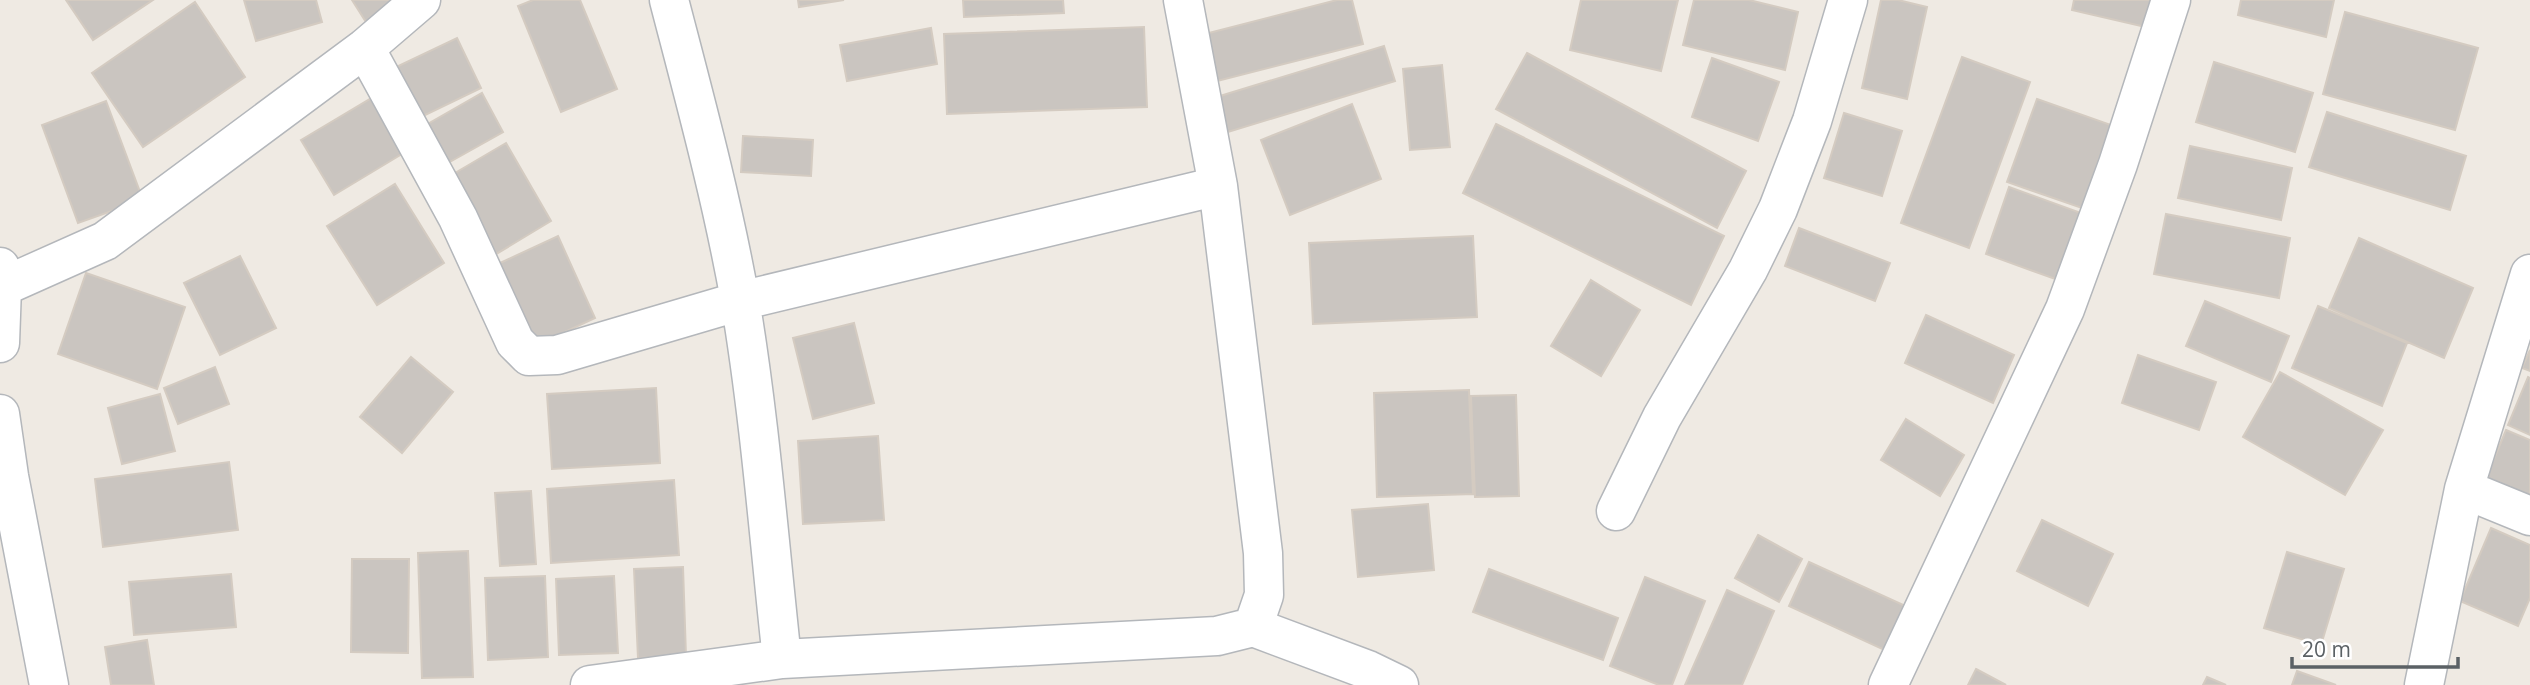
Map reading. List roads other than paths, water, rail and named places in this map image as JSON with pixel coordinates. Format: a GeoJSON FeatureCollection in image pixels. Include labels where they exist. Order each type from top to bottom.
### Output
{"type":"FeatureCollection","features":[{"type":"Feature","properties":{"kind":"street"},"geometry":{"type":"LineString","coordinates":[[0,343],[1,277],[105,241],[365,48],[421,0]]}},
{"type":"Feature","properties":{"kind":"street"},"geometry":{"type":"LineString","coordinates":[[670,0],[719,194],[740,301],[760,449],[782,659]]}},
{"type":"Feature","properties":{"kind":"street"},"geometry":{"type":"LineString","coordinates":[[1183,0],[1218,186],[1263,552],[1264,595],[1253,627]]}},
{"type":"Feature","properties":{"kind":"street"},"geometry":{"type":"LineString","coordinates":[[1616,511],[1662,417],[1748,270],[1778,209],[1812,121],[1848,0]]}},
{"type":"Feature","properties":{"kind":"street"},"geometry":{"type":"LineString","coordinates":[[1888,685],[2065,309],[2118,164],[2171,0]]}},
{"type":"Feature","properties":{"kind":"street"},"geometry":{"type":"LineString","coordinates":[[365,48],[458,218],[515,342],[529,356],[557,355],[740,301],[1218,186]]}},
{"type":"Feature","properties":{"kind":"street"},"geometry":{"type":"LineString","coordinates":[[2424,685],[2464,489],[2530,274]]}},
{"type":"Feature","properties":{"kind":"street"},"geometry":{"type":"LineString","coordinates":[[0,414],[9,476],[49,685]]}},
{"type":"Feature","properties":{"kind":"street"},"geometry":{"type":"LineString","coordinates":[[2464,489],[2530,516]]}},
{"type":"Feature","properties":{"kind":"street"},"geometry":{"type":"LineString","coordinates":[[590,685],[782,659],[1217,636],[1253,627],[1368,670],[1399,685]]}}]}
